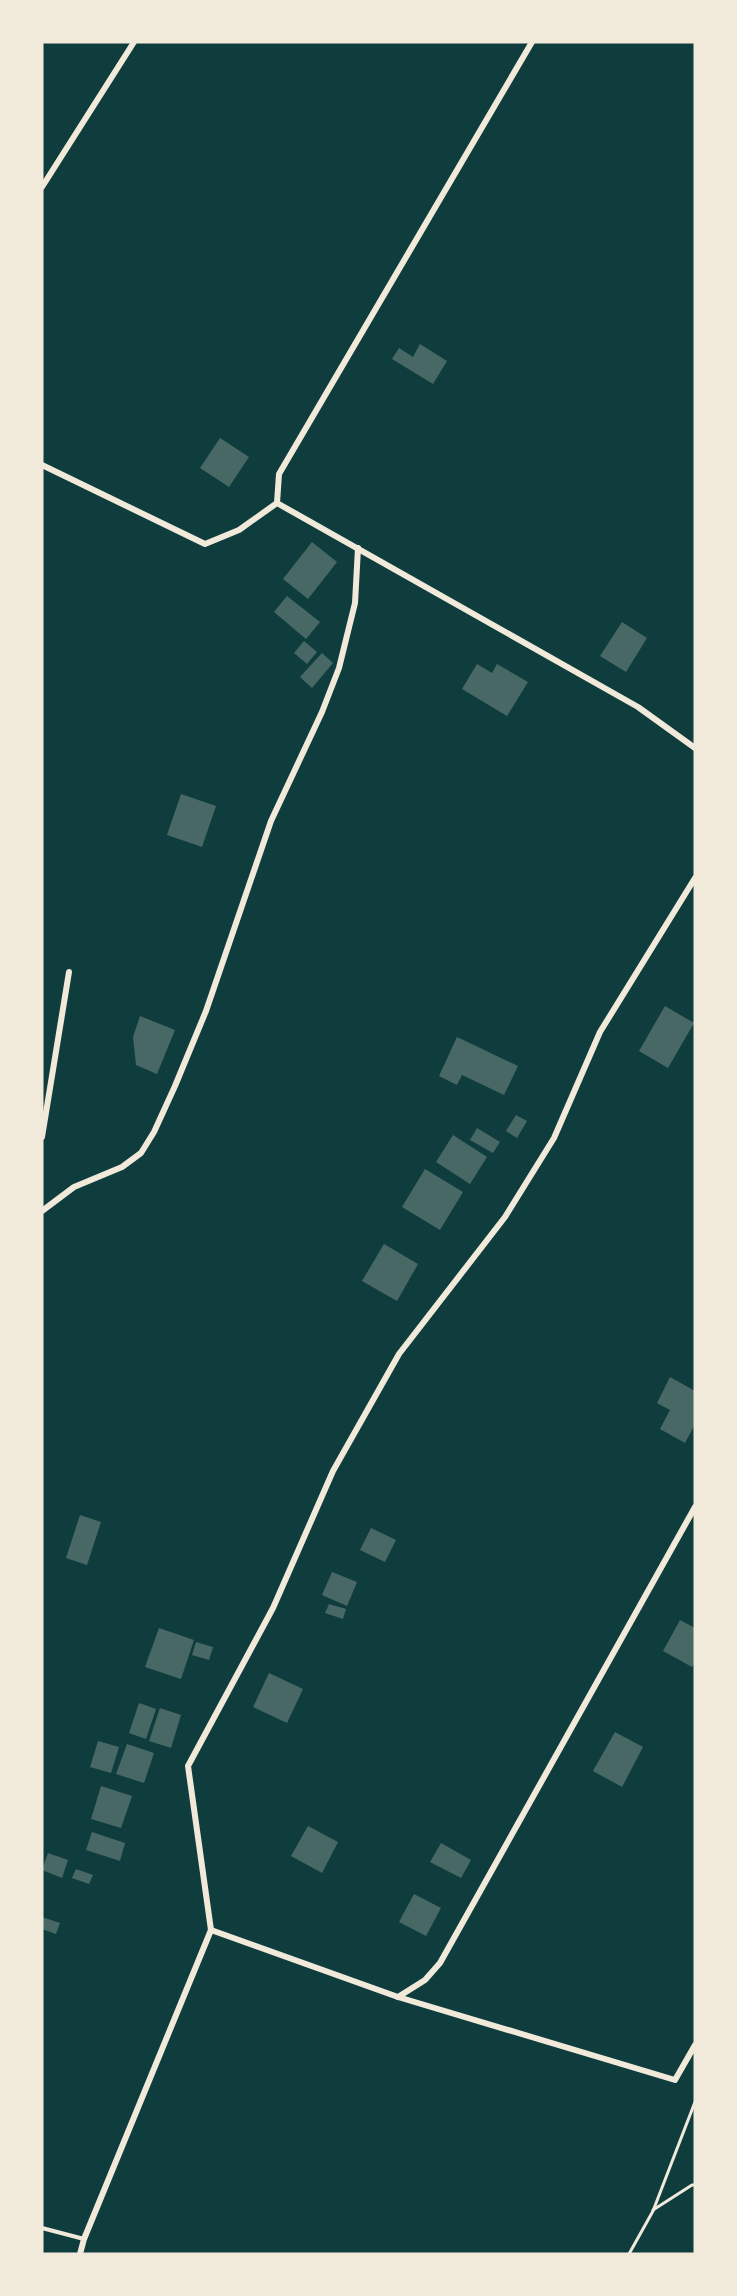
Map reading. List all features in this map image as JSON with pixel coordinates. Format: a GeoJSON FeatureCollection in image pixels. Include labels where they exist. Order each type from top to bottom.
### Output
{"type":"FeatureCollection","features":[{"type":"Feature","properties":{"kind":"street"},"geometry":{"type":"LineString","coordinates":[[42,187],[134,42]]}},
{"type":"Feature","properties":{"kind":"street"},"geometry":{"type":"LineString","coordinates":[[42,465],[205,544],[239,530],[277,502],[279,474],[532,42]]}},
{"type":"Feature","properties":{"kind":"street"},"geometry":{"type":"LineString","coordinates":[[277,502],[639,707],[695,748]]}},
{"type":"Feature","properties":{"kind":"street"},"geometry":{"type":"LineString","coordinates":[[42,1211],[74,1187],[122,1167],[141,1153],[154,1132],[206,1011],[271,821],[322,712],[339,668],[355,603],[358,548]]}},
{"type":"Feature","properties":{"kind":"street"},"geometry":{"type":"LineString","coordinates":[[80,2254],[84,2238],[212,1929],[188,1766],[273,1608],[333,1471],[399,1354],[505,1216],[554,1138],[600,1032],[695,878]]}},
{"type":"Feature","properties":{"kind":"street"},"geometry":{"type":"LineString","coordinates":[[42,1137],[69,972]]}},
{"type":"Feature","properties":{"kind":"street"},"geometry":{"type":"LineString","coordinates":[[398,1997],[425,1980],[440,1963],[695,1507]]}},
{"type":"Feature","properties":{"kind":"street"},"geometry":{"type":"LineString","coordinates":[[212,1929],[398,1997],[675,2080],[695,2045]]}},
{"type":"Feature","properties":{"kind":"lane"},"geometry":{"type":"LineString","coordinates":[[42,2228],[84,2238]]}},
{"type":"Feature","properties":{"kind":"path"},"geometry":{"type":"LineString","coordinates":[[630,2254],[652,2211],[695,2102]]}},
{"type":"Feature","properties":{"kind":"path"},"geometry":{"type":"LineString","coordinates":[[652,2211],[692,2184],[695,2185]]}},
{"type":"Feature","properties":{"kind":"building"},"geometry":{"type":"Polygon","coordinates":[[[420,344],[447,361],[433,384],[392,359],[399,348],[413,357],[420,344]]]}},
{"type":"Feature","properties":{"kind":"building"},"geometry":{"type":"Polygon","coordinates":[[[220,438],[249,457],[229,487],[200,468],[220,438]]]}},
{"type":"Feature","properties":{"kind":"building"},"geometry":{"type":"Polygon","coordinates":[[[312,542],[337,562],[308,599],[283,579],[312,542]]]}},
{"type":"Feature","properties":{"kind":"building"},"geometry":{"type":"Polygon","coordinates":[[[287,596],[320,622],[306,639],[274,612],[287,596]]]}},
{"type":"Feature","properties":{"kind":"building"},"geometry":{"type":"Polygon","coordinates":[[[622,622],[647,638],[626,672],[600,656],[622,622]]]}},
{"type":"Feature","properties":{"kind":"building"},"geometry":{"type":"Polygon","coordinates":[[[304,641],[317,652],[307,664],[294,653],[304,641]]]}},
{"type":"Feature","properties":{"kind":"building"},"geometry":{"type":"Polygon","coordinates":[[[322,653],[333,663],[312,688],[300,677],[322,653]]]}},
{"type":"Feature","properties":{"kind":"building"},"geometry":{"type":"Polygon","coordinates":[[[477,664],[492,673],[497,664],[528,682],[507,716],[462,689],[477,664]]]}},
{"type":"Feature","properties":{"kind":"building"},"geometry":{"type":"Polygon","coordinates":[[[181,794],[216,806],[202,847],[167,835],[181,794]]]}},
{"type":"Feature","properties":{"kind":"building"},"geometry":{"type":"Polygon","coordinates":[[[665,1006],[694,1023],[668,1068],[639,1051],[665,1006]]]}},
{"type":"Feature","properties":{"kind":"building"},"geometry":{"type":"Polygon","coordinates":[[[140,1016],[175,1030],[157,1074],[136,1065],[133,1037],[140,1016]]]}},
{"type":"Feature","properties":{"kind":"building"},"geometry":{"type":"Polygon","coordinates":[[[457,1037],[518,1066],[504,1095],[462,1075],[457,1085],[439,1076],[457,1037]]]}},
{"type":"Feature","properties":{"kind":"building"},"geometry":{"type":"Polygon","coordinates":[[[516,1115],[527,1121],[517,1138],[506,1131],[516,1115]]]}},
{"type":"Feature","properties":{"kind":"building"},"geometry":{"type":"Polygon","coordinates":[[[477,1128],[500,1142],[493,1153],[470,1140],[477,1128]]]}},
{"type":"Feature","properties":{"kind":"building"},"geometry":{"type":"Polygon","coordinates":[[[453,1135],[487,1157],[470,1184],[436,1162],[453,1135]]]}},
{"type":"Feature","properties":{"kind":"building"},"geometry":{"type":"Polygon","coordinates":[[[425,1169],[463,1192],[440,1230],[402,1207],[425,1169]]]}},
{"type":"Feature","properties":{"kind":"building"},"geometry":{"type":"Polygon","coordinates":[[[384,1244],[418,1264],[397,1301],[362,1281],[384,1244]]]}},
{"type":"Feature","properties":{"kind":"building"},"geometry":{"type":"Polygon","coordinates":[[[670,1377],[695,1391],[695,1424],[685,1443],[660,1429],[670,1410],[657,1403],[670,1377]]]}},
{"type":"Feature","properties":{"kind":"building"},"geometry":{"type":"Polygon","coordinates":[[[80,1515],[101,1522],[87,1565],[66,1558],[80,1515]]]}},
{"type":"Feature","properties":{"kind":"building"},"geometry":{"type":"Polygon","coordinates":[[[371,1528],[396,1540],[385,1562],[360,1550],[371,1528]]]}},
{"type":"Feature","properties":{"kind":"building"},"geometry":{"type":"Polygon","coordinates":[[[332,1572],[357,1582],[347,1606],[322,1595],[332,1572]]]}},
{"type":"Feature","properties":{"kind":"building"},"geometry":{"type":"Polygon","coordinates":[[[329,1604],[346,1609],[343,1619],[325,1613],[329,1604]]]}},
{"type":"Feature","properties":{"kind":"building"},"geometry":{"type":"Polygon","coordinates":[[[680,1620],[695,1628],[695,1662],[692,1667],[663,1651],[680,1620]]]}},
{"type":"Feature","properties":{"kind":"building"},"geometry":{"type":"Polygon","coordinates":[[[159,1628],[194,1640],[181,1679],[145,1667],[159,1628]]]}},
{"type":"Feature","properties":{"kind":"building"},"geometry":{"type":"Polygon","coordinates":[[[196,1642],[213,1647],[209,1660],[192,1655],[196,1642]]]}},
{"type":"Feature","properties":{"kind":"building"},"geometry":{"type":"Polygon","coordinates":[[[269,1673],[303,1689],[287,1723],[253,1707],[269,1673]]]}},
{"type":"Feature","properties":{"kind":"building"},"geometry":{"type":"Polygon","coordinates":[[[139,1703],[156,1709],[146,1739],[129,1733],[139,1703]]]}},
{"type":"Feature","properties":{"kind":"building"},"geometry":{"type":"Polygon","coordinates":[[[160,1708],[181,1715],[171,1748],[149,1741],[160,1708]]]}},
{"type":"Feature","properties":{"kind":"building"},"geometry":{"type":"Polygon","coordinates":[[[615,1732],[643,1747],[622,1787],[593,1771],[615,1732]]]}},
{"type":"Feature","properties":{"kind":"building"},"geometry":{"type":"Polygon","coordinates":[[[98,1741],[119,1747],[111,1773],[90,1767],[98,1741]]]}},
{"type":"Feature","properties":{"kind":"building"},"geometry":{"type":"Polygon","coordinates":[[[127,1744],[154,1753],[144,1783],[116,1774],[127,1744]]]}},
{"type":"Feature","properties":{"kind":"building"},"geometry":{"type":"Polygon","coordinates":[[[101,1786],[132,1796],[121,1828],[91,1819],[101,1786]]]}},
{"type":"Feature","properties":{"kind":"building"},"geometry":{"type":"Polygon","coordinates":[[[308,1826],[338,1842],[322,1873],[291,1856],[308,1826]]]}},
{"type":"Feature","properties":{"kind":"building"},"geometry":{"type":"Polygon","coordinates":[[[92,1832],[125,1843],[120,1861],[86,1850],[92,1832]]]}},
{"type":"Feature","properties":{"kind":"building"},"geometry":{"type":"Polygon","coordinates":[[[441,1843],[471,1860],[461,1878],[430,1862],[441,1843]]]}},
{"type":"Feature","properties":{"kind":"building"},"geometry":{"type":"Polygon","coordinates":[[[48,1853],[68,1860],[62,1878],[42,1870],[48,1853]]]}},
{"type":"Feature","properties":{"kind":"building"},"geometry":{"type":"Polygon","coordinates":[[[76,1869],[93,1875],[89,1884],[72,1878],[76,1869]]]}},
{"type":"Feature","properties":{"kind":"building"},"geometry":{"type":"Polygon","coordinates":[[[414,1894],[441,1908],[426,1936],[399,1922],[414,1894]]]}},
{"type":"Feature","properties":{"kind":"building"},"geometry":{"type":"Polygon","coordinates":[[[42,1917],[60,1923],[56,1934],[42,1929],[42,1917]]]}}]}
